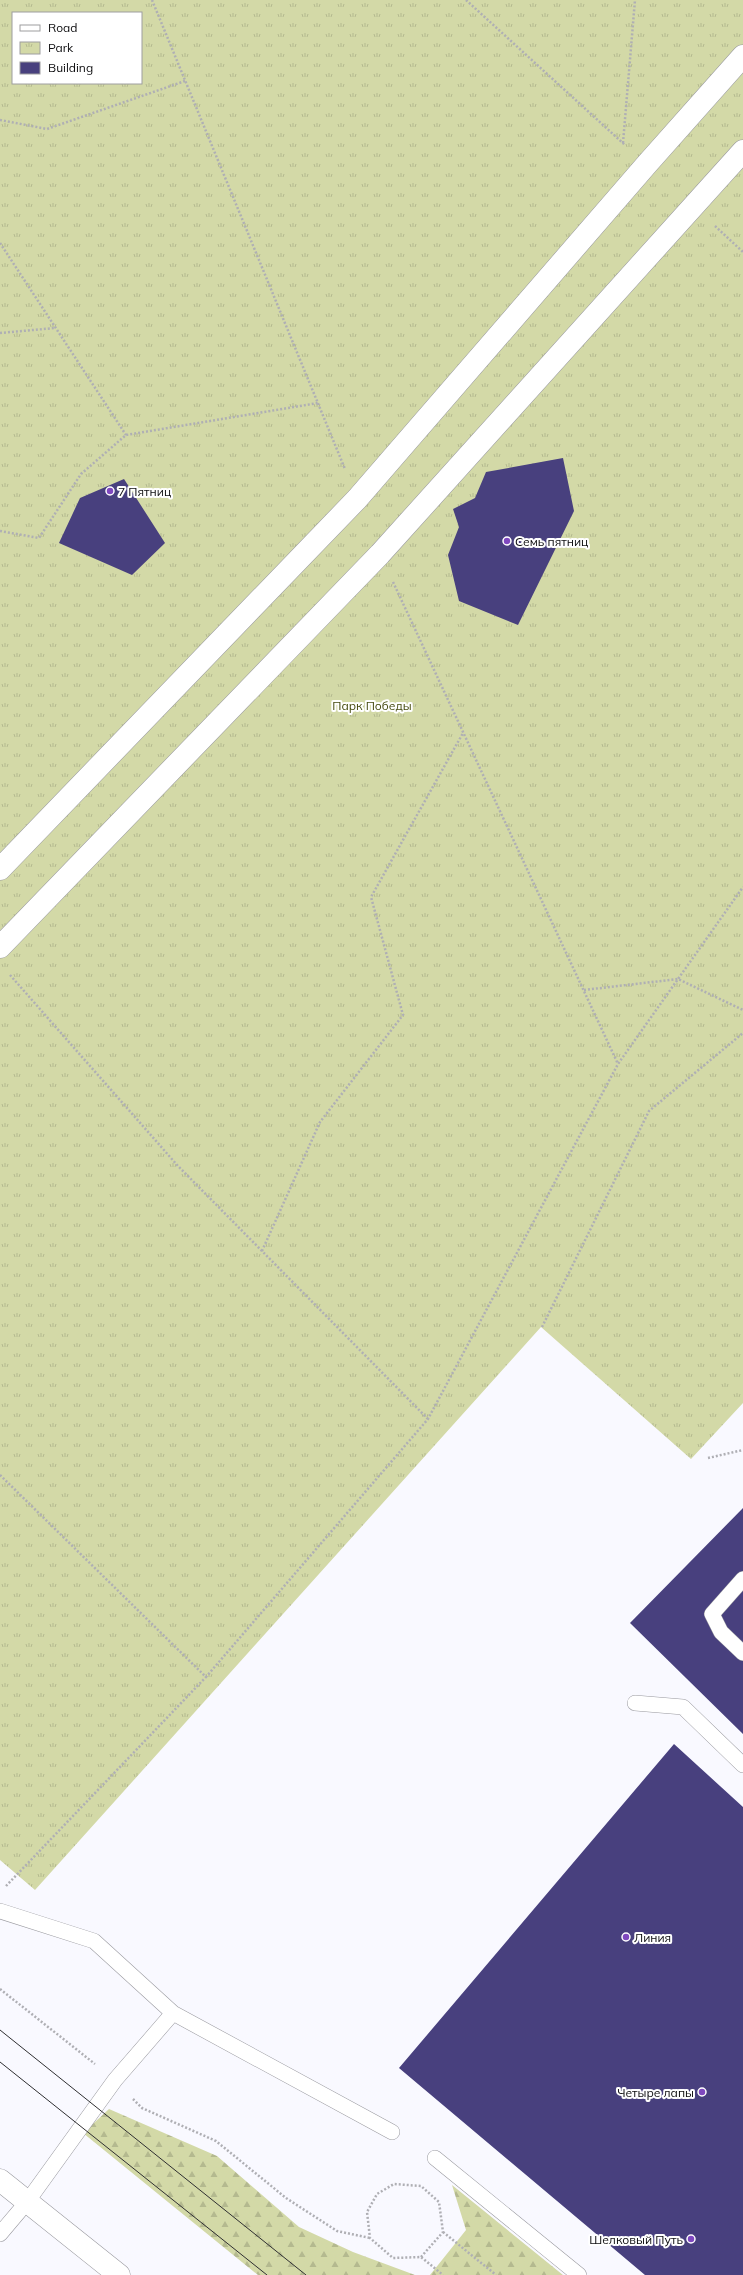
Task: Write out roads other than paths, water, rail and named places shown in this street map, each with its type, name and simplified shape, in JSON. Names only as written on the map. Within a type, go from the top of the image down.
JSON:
[{"type":"street","points":[[0,869],[357,499],[647,164],[743,56]]},
{"type":"street","points":[[0,947],[380,554],[694,208],[743,151]]},
{"type":"street","points":[[0,2180],[119,2275]]},
{"type":"lane","points":[[743,1579],[712,1614],[721,1632],[743,1653]]},
{"type":"lane","points":[[635,1702],[683,1707],[743,1765]]},
{"type":"lane","points":[[0,1911],[94,1941],[173,2013],[392,2132]]},
{"type":"lane","points":[[0,2234],[27,2202],[115,2080],[173,2013]]},
{"type":"lane","points":[[435,2158],[579,2275]]},
{"type":"tram line","points":[[0,2030],[306,2275]]},
{"type":"tram line","points":[[0,2062],[267,2275]]},
{"type":"place","name":"7 Пятниц","points":[[110,491]]},
{"type":"place","name":"Семь пятниц","points":[[507,541]]},
{"type":"place","name":"Линия","points":[[626,1937]]},
{"type":"place","name":"Четыре лапы","points":[[702,2092]]},
{"type":"place","name":"Шелковый Путь","points":[[691,2239]]},
{"type":"park label","name":"Парк Победы","points":[[372,705]]}]
